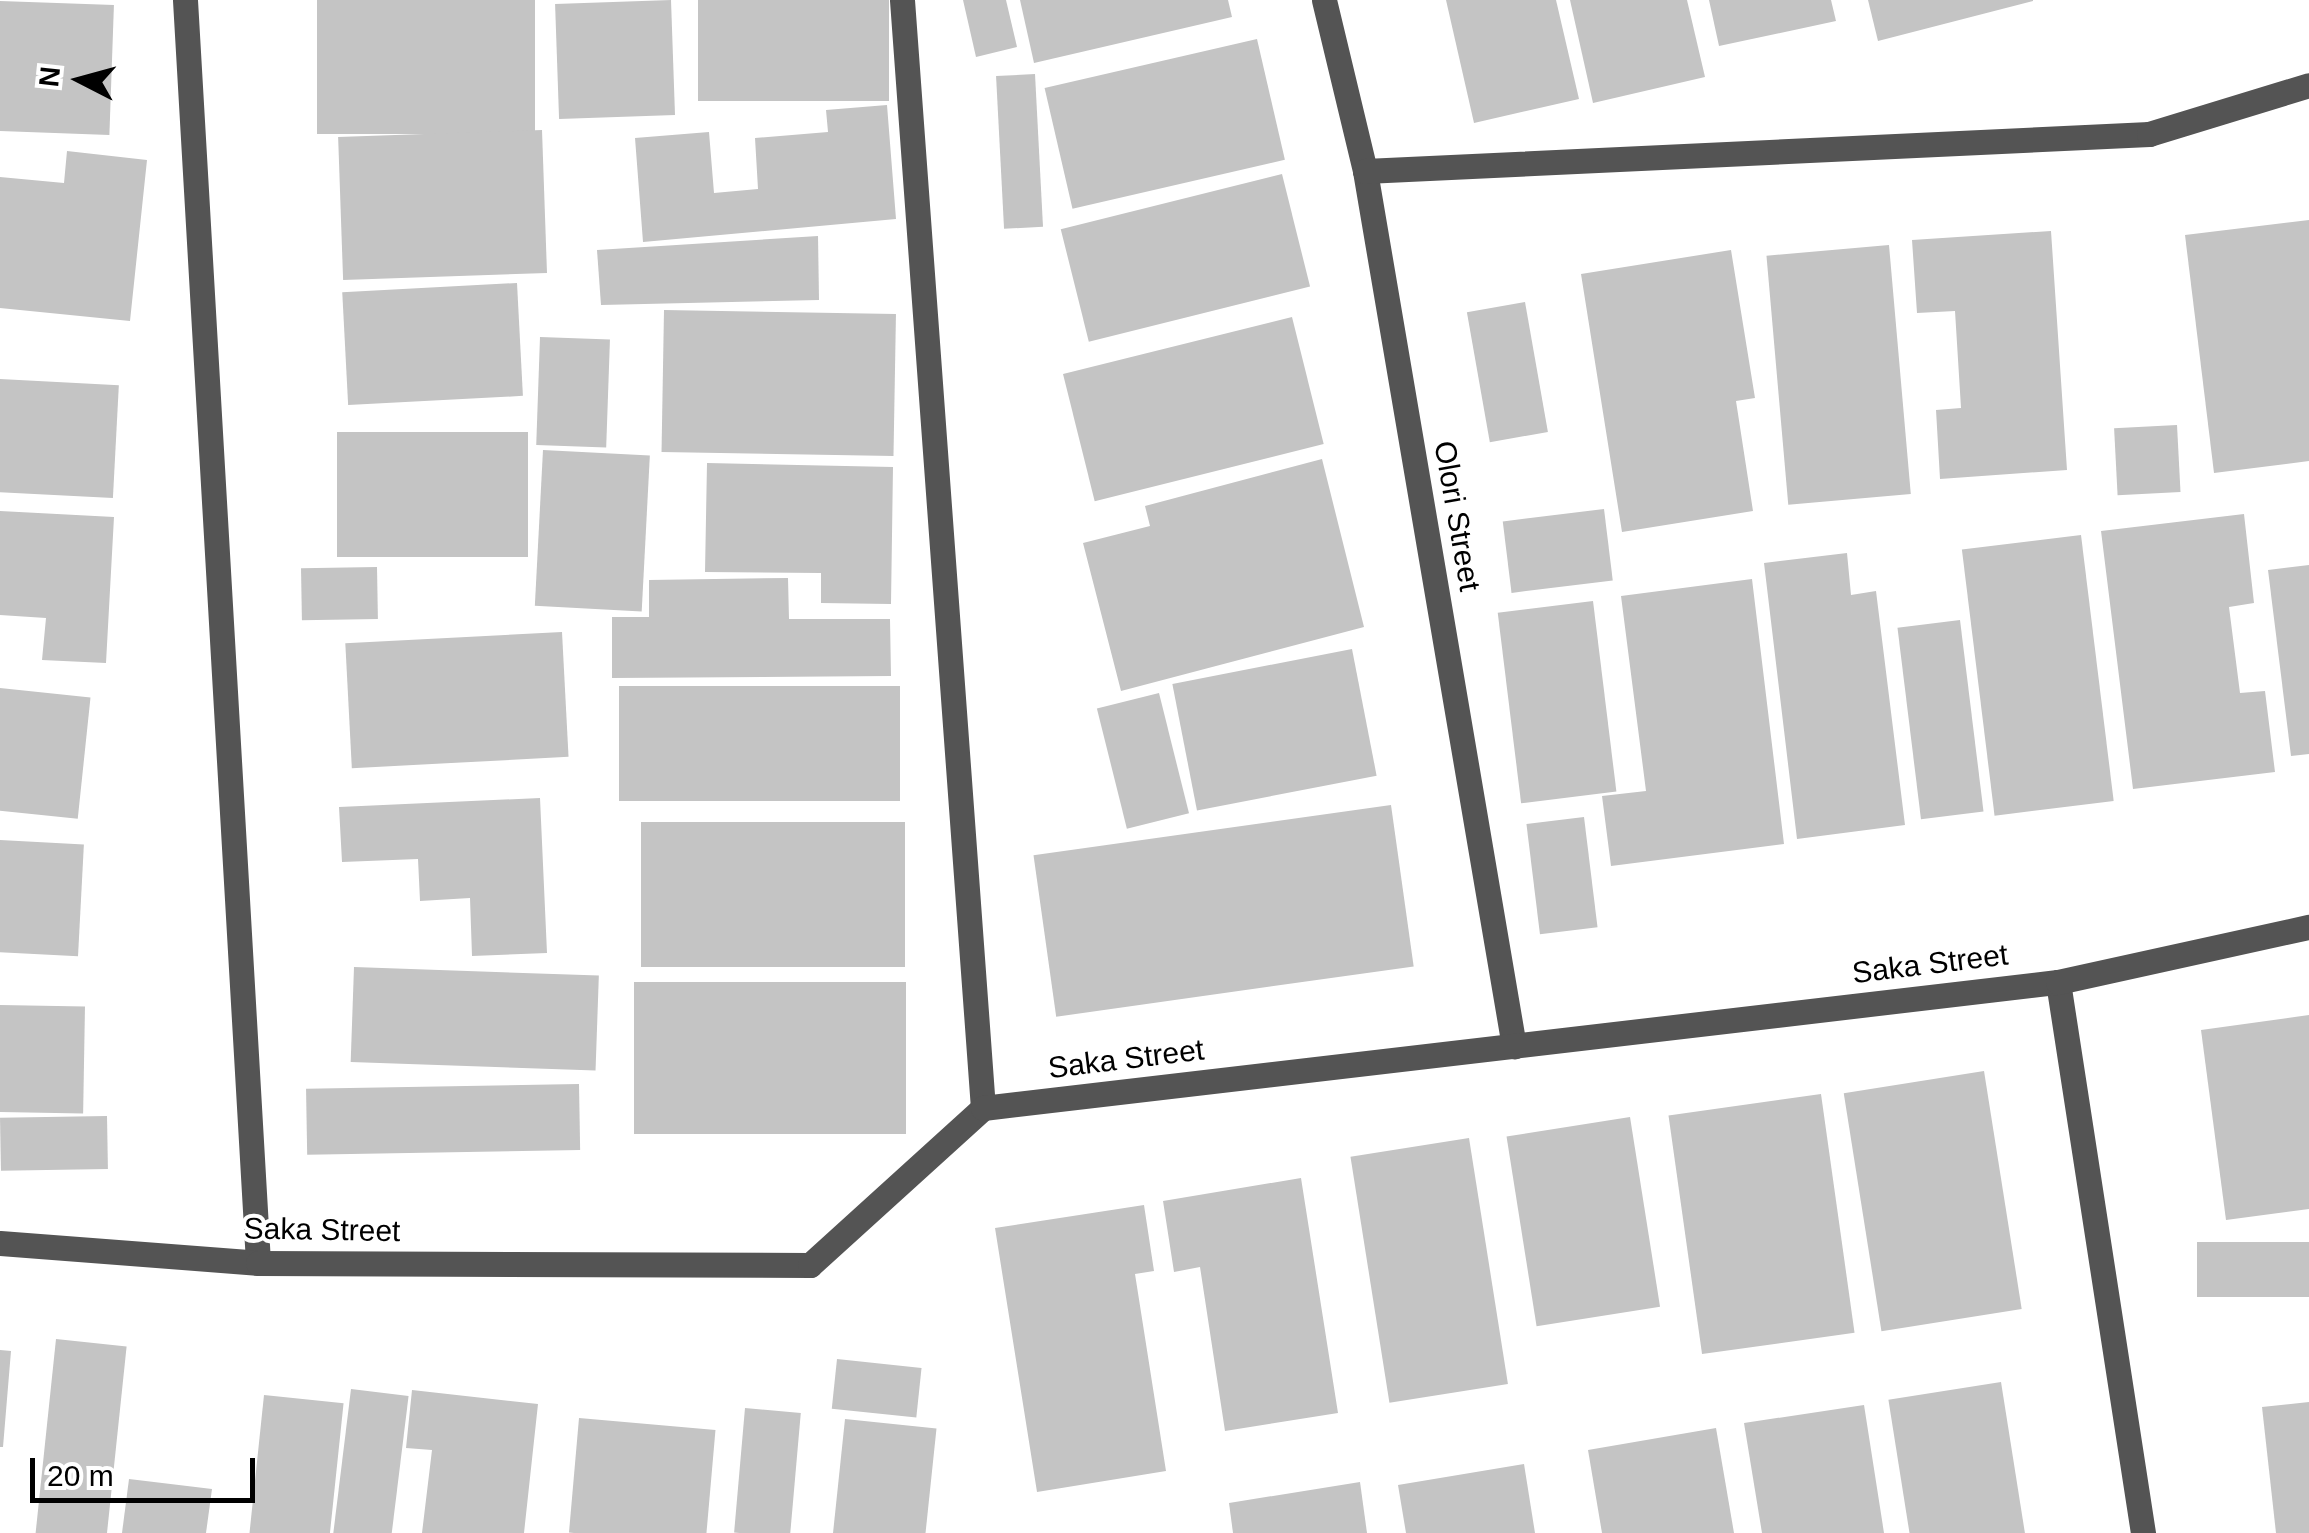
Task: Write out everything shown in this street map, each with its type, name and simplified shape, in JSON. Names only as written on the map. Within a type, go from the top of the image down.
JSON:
[{"type":"street","points":[[185,0],[258,1264]]},
{"type":"street","points":[[902,0],[982,1108]]},
{"type":"street","name":"Olori Street","points":[[1324,0],[1365,171],[1514,1046]]},
{"type":"street","points":[[1365,171],[2148,134],[2309,85]]},
{"type":"street","name":"Saka Street","points":[[0,1243],[258,1264],[810,1265],[982,1108],[2058,982],[2309,927]]},
{"type":"street","points":[[2058,982],[2144,1533]]},
{"type":"building","points":[[317,0],[535,0],[535,134],[317,134]]},
{"type":"building","points":[[671,0],[675,115],[559,119],[555,4]]},
{"type":"building","points":[[698,0],[889,0],[889,101],[698,101]]},
{"type":"building","points":[[963,0],[1006,0],[1017,47],[976,57]]},
{"type":"building","points":[[1020,0],[1228,0],[1232,17],[1034,63]]},
{"type":"building","points":[[1446,0],[1556,0],[1579,99],[1474,123]]},
{"type":"building","points":[[1570,0],[1687,0],[1705,77],[1593,103]]},
{"type":"building","points":[[1709,0],[1831,0],[1836,21],[1719,46]]},
{"type":"building","points":[[1868,0],[2033,0],[2033,1],[1878,41]]},
{"type":"building","points":[[0,1],[114,5],[109,135],[0,131]]},
{"type":"building","points":[[1257,39],[1285,160],[1072,209],[1045,88]]},
{"type":"building","points":[[1035,74],[1043,227],[1004,229],[996,76]]},
{"type":"building","points":[[887,105],[896,219],[643,242],[635,138],[709,132],[714,193],[758,189],[755,138],[828,132],[826,110]]},
{"type":"building","points":[[542,130],[547,273],[343,280],[338,137]]},
{"type":"building","points":[[67,151],[147,160],[130,321],[0,308],[0,177],[64,183]]},
{"type":"building","points":[[1282,174],[1310,287],[1089,342],[1061,229]]},
{"type":"building","points":[[2309,220],[2309,461],[2214,473],[2185,235]]},
{"type":"building","points":[[2051,231],[2067,470],[1940,479],[1936,410],[1961,408],[1955,311],[1917,313],[1912,240]]},
{"type":"building","points":[[818,236],[819,300],[601,305],[597,250]]},
{"type":"building","points":[[1889,245],[1911,494],[1788,505],[1766,256]]},
{"type":"building","points":[[1731,250],[1755,398],[1736,401],[1753,511],[1622,532],[1581,274]]},
{"type":"building","points":[[517,283],[523,396],[348,405],[342,292]]},
{"type":"building","points":[[1525,302],[1548,432],[1490,442],[1467,312]]},
{"type":"building","points":[[664,310],[896,314],[893,456],[662,452]]},
{"type":"building","points":[[1292,317],[1324,444],[1095,501],[1063,374]]},
{"type":"building","points":[[540,337],[610,339],[606,447],[536,445]]},
{"type":"building","points":[[0,379],[119,385],[113,498],[0,492]]},
{"type":"building","points":[[2177,425],[2181,492],[2118,495],[2114,428]]},
{"type":"building","points":[[337,432],[528,432],[528,557],[337,557]]},
{"type":"building","points":[[543,450],[650,456],[642,611],[535,606]]},
{"type":"building","points":[[1322,459],[1364,627],[1121,691],[1083,543],[1150,526],[1145,506]]},
{"type":"building","points":[[707,463],[893,467],[891,604],[821,603],[821,573],[705,572]]},
{"type":"building","points":[[1604,509],[1613,580],[1512,593],[1503,521]]},
{"type":"building","points":[[0,511],[114,517],[106,663],[42,660],[46,618],[0,615]]},
{"type":"building","points":[[2244,514],[2254,603],[2229,607],[2240,693],[2265,691],[2275,772],[2133,789],[2101,531]]},
{"type":"building","points":[[2081,535],[2114,801],[1995,816],[1962,550]]},
{"type":"building","points":[[1847,553],[1851,595],[1876,591],[1905,825],[1797,839],[1764,563]]},
{"type":"building","points":[[2309,565],[2309,754],[2291,756],[2268,570]]},
{"type":"building","points":[[377,567],[378,619],[302,620],[301,568]]},
{"type":"building","points":[[788,578],[789,619],[890,619],[891,676],[612,678],[612,617],[649,617],[649,580]]},
{"type":"building","points":[[1752,579],[1784,844],[1611,866],[1602,796],[1646,791],[1621,596]]},
{"type":"building","points":[[1593,601],[1616,792],[1521,803],[1498,613]]},
{"type":"building","points":[[1960,620],[1984,812],[1921,819],[1897,628]]},
{"type":"building","points":[[562,632],[569,757],[352,768],[345,643]]},
{"type":"building","points":[[1352,649],[1377,776],[1197,811],[1172,684]]},
{"type":"building","points":[[619,686],[900,686],[900,801],[619,801]]},
{"type":"building","points":[[0,688],[91,698],[78,819],[0,811]]},
{"type":"building","points":[[1159,693],[1189,813],[1127,829],[1097,708]]},
{"type":"building","points":[[540,798],[547,953],[472,956],[470,898],[420,901],[418,859],[342,862],[339,807]]},
{"type":"building","points":[[1391,805],[1414,966],[1056,1017],[1034,855]]},
{"type":"building","points":[[1584,817],[1598,927],[1540,934],[1526,824]]},
{"type":"building","points":[[641,822],[905,822],[905,967],[641,967]]},
{"type":"building","points":[[0,840],[84,844],[78,956],[0,952]]},
{"type":"building","points":[[354,967],[599,976],[596,1070],[351,1062]]},
{"type":"building","points":[[634,982],[906,982],[906,1134],[634,1134]]},
{"type":"building","points":[[0,1005],[85,1006],[83,1113],[0,1112]]},
{"type":"building","points":[[2309,1015],[2309,1209],[2226,1220],[2201,1030]]},
{"type":"building","points":[[1984,1071],[2022,1309],[1881,1331],[1844,1093]]},
{"type":"building","points":[[579,1084],[580,1150],[307,1155],[306,1089]]},
{"type":"building","points":[[1821,1094],[1855,1333],[1702,1354],[1668,1115]]},
{"type":"building","points":[[107,1116],[108,1169],[1,1171],[0,1118]]},
{"type":"building","points":[[1630,1117],[1660,1307],[1537,1326],[1507,1137]]},
{"type":"building","points":[[1469,1138],[1508,1384],[1389,1403],[1350,1157]]},
{"type":"building","points":[[1301,1178],[1338,1413],[1225,1431],[1200,1267],[1174,1272],[1163,1201]]},
{"type":"building","points":[[1144,1205],[1154,1271],[1135,1274],[1166,1471],[1037,1492],[995,1228]]},
{"type":"building","points":[[2197,1242],[2309,1242],[2309,1297],[2197,1297]]},
{"type":"building","points":[[56,1339],[127,1346],[107,1533],[36,1533]]},
{"type":"building","points":[[0,1350],[11,1351],[3,1447],[0,1447]]},
{"type":"building","points":[[837,1359],[922,1368],[916,1418],[832,1409]]},
{"type":"building","points":[[2001,1382],[2025,1533],[1909,1533],[1888,1400]]},
{"type":"building","points":[[351,1389],[409,1396],[392,1533],[333,1533]]},
{"type":"building","points":[[412,1390],[538,1404],[524,1533],[422,1533],[432,1450],[406,1448]]},
{"type":"building","points":[[264,1395],[344,1403],[330,1533],[249,1533]]},
{"type":"building","points":[[2309,1402],[2309,1533],[2276,1533],[2262,1407]]},
{"type":"building","points":[[1864,1405],[1884,1533],[1762,1533],[1744,1423]]},
{"type":"building","points":[[745,1408],[801,1413],[790,1533],[734,1533]]},
{"type":"building","points":[[579,1418],[715,1430],[706,1533],[569,1533]]},
{"type":"building","points":[[845,1419],[936,1429],[926,1533],[833,1533]]},
{"type":"building","points":[[1716,1428],[1734,1533],[1602,1533],[1588,1450]]},
{"type":"building","points":[[1524,1464],[1535,1533],[1406,1533],[1398,1485]]},
{"type":"building","points":[[129,1479],[212,1489],[206,1533],[122,1533]]},
{"type":"building","points":[[1360,1482],[1367,1533],[1233,1533],[1229,1503]]}]
